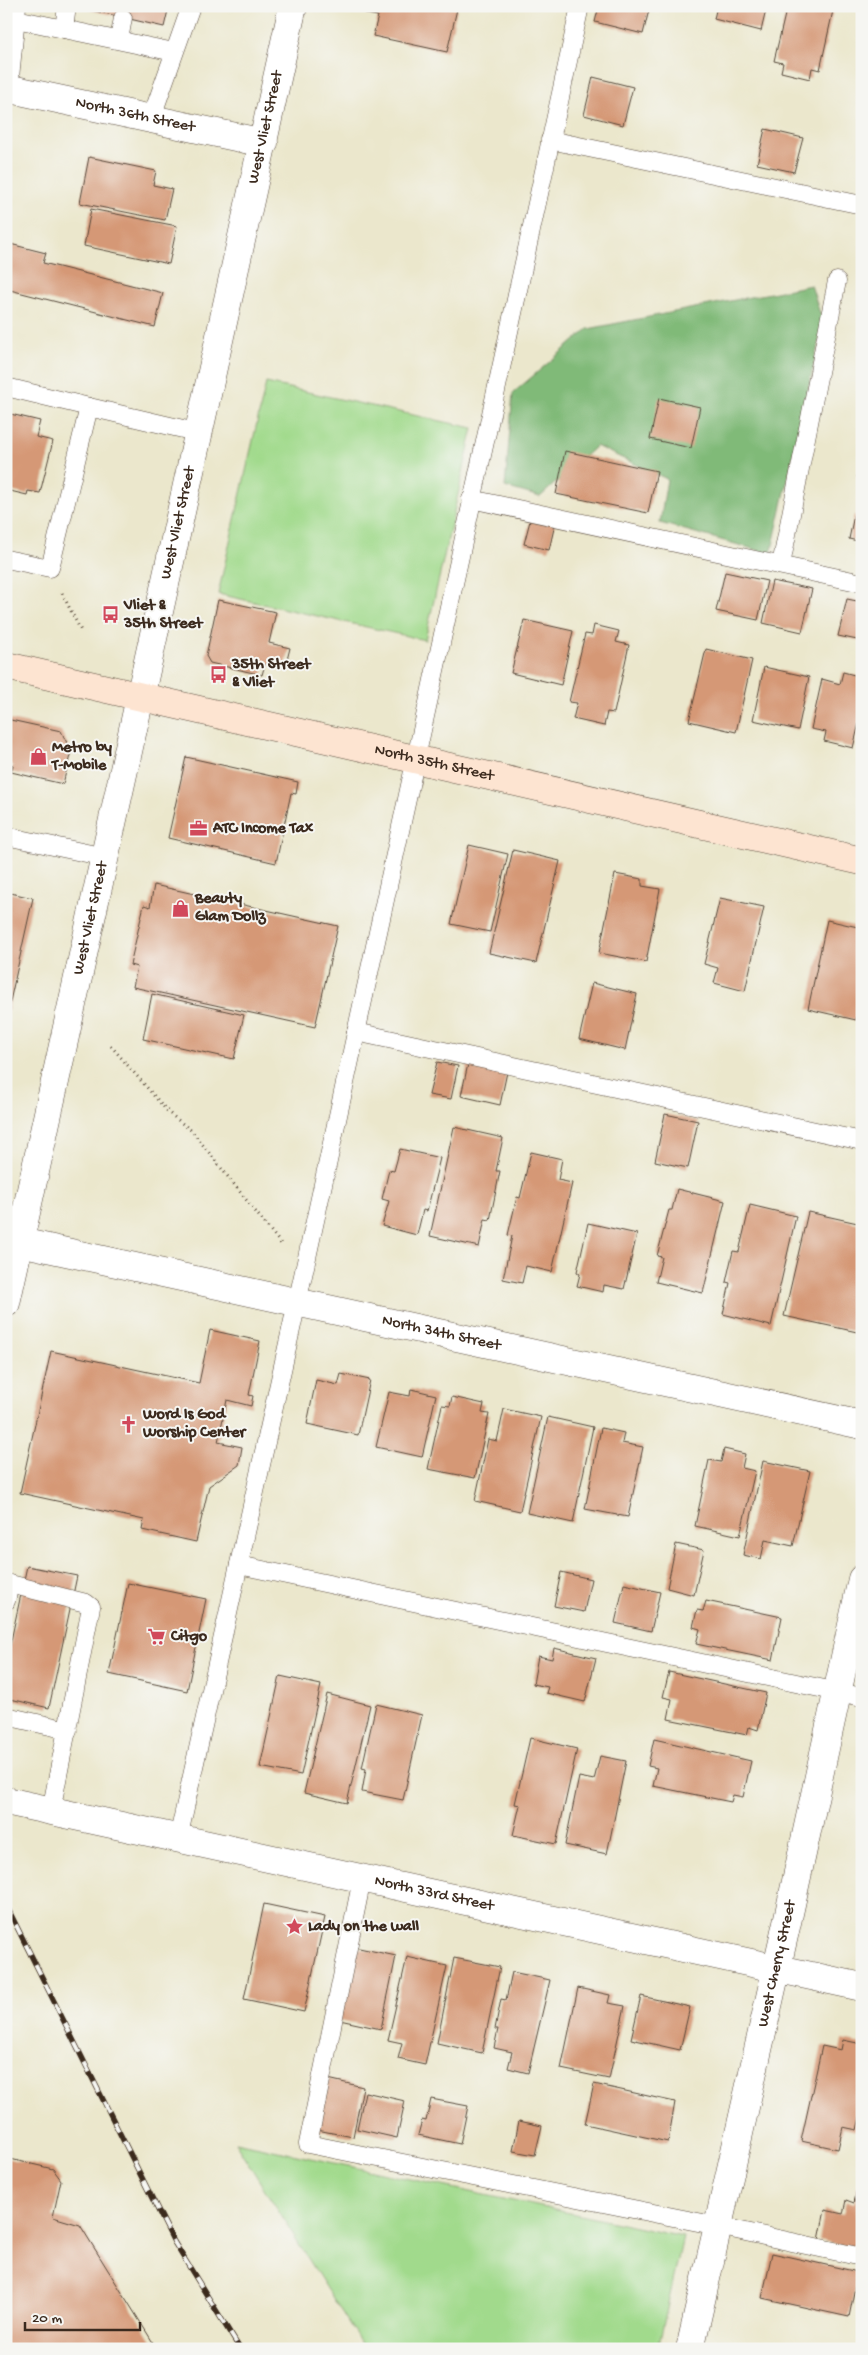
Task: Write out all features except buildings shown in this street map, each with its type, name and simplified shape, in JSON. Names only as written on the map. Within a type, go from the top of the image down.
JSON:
[{"type":"main road","name":"North 35th Street","points":[[6,666],[414,761],[862,861]]},
{"type":"street","name":"West Vliet Street","points":[[6,1303],[294,6]]},
{"type":"street","name":"North 36th Street","points":[[8,88],[264,143]]},
{"type":"street","name":"North 34th Street","points":[[20,1242],[862,1425]]},
{"type":"street","name":"West Cherry Street","points":[[690,2349],[777,1969],[850,1695],[862,1579]]},
{"type":"street","name":"North 33rd Street","points":[[28,1806],[862,1987]]},
{"type":"lane","points":[[64,29],[67,6]]},
{"type":"lane","points":[[151,119],[191,6]]},
{"type":"lane","points":[[178,1839],[580,6]]},
{"type":"lane","points":[[8,88],[16,13],[64,29],[174,52]]},
{"type":"lane","points":[[119,40],[123,18]]},
{"type":"lane","points":[[550,140],[862,205]]},
{"type":"lane","points":[[781,565],[837,281]]},
{"type":"lane","points":[[6,387],[200,433]]},
{"type":"lane","points":[[6,559],[50,568],[89,407]]},
{"type":"lane","points":[[471,499],[862,583]]},
{"type":"lane","points":[[6,836],[105,857]]},
{"type":"lane","points":[[356,1032],[862,1140]]},
{"type":"lane","points":[[239,1565],[850,1695]]},
{"type":"lane","points":[[6,1601],[8,1583],[86,1602],[91,1607],[68,1730],[28,1806]]},
{"type":"lane","points":[[6,1716],[68,1730]]},
{"type":"lane","points":[[362,1879],[308,2144],[718,2226],[862,2257]]},
{"type":"path","points":[[50,568],[81,631]]},
{"type":"path","points":[[110,1046],[169,1112],[192,1131],[284,1248]]},
{"type":"green space","points":[[811,285],[823,323],[771,554],[660,523],[667,479],[596,446],[540,497],[505,487],[513,393],[588,329]]},
{"type":"green space","points":[[266,383],[473,428],[425,640],[218,594]]},
{"type":"green space","points":[[235,2142],[683,2237],[658,2349],[365,2349]]},
{"type":"railway","points":[[6,1905],[174,2242],[240,2349]]},
{"type":"place","name":"Vliet & 35th Street","points":[[110,615]]},
{"type":"place","name":"35th Street & Vliet","points":[[218,674]]},
{"type":"place","name":"Metro by T-Mobile","points":[[38,757]]},
{"type":"place","name":"ATC Income Tax","points":[[199,829]]},
{"type":"place","name":"Beauty Glam Dollz","points":[[181,908]]},
{"type":"place","name":"Word Is God Worship Center","points":[[129,1424]]},
{"type":"place","name":"Citgo","points":[[157,1637]]},
{"type":"place","name":"Lady on the wall","points":[[294,1927]]}]
